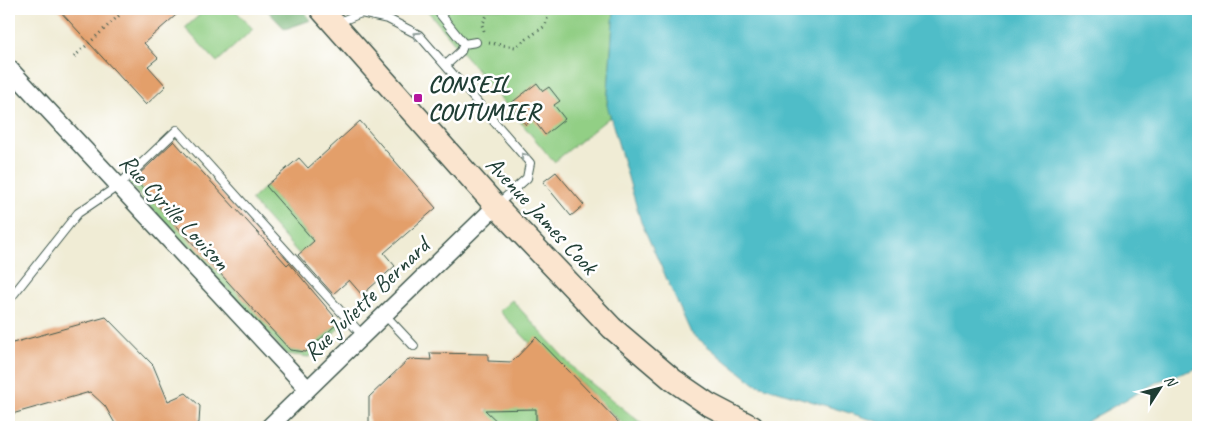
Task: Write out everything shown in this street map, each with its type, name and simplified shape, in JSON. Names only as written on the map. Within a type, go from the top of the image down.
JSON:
[{"type":"main road","name":"Avenue James Cook","points":[[328,16],[496,206],[612,328],[672,380],[708,404],[752,427]]},
{"type":"street","name":"Rue Cyrille Louison","points":[[9,68],[307,388]]},
{"type":"street","name":"Rue Juliette Bernard","points":[[269,427],[496,206]]},
{"type":"lane","points":[[436,9],[464,44]]},
{"type":"lane","points":[[328,16],[362,13],[388,19],[419,35],[446,65],[530,163],[528,178],[496,206]]},
{"type":"lane","points":[[464,44],[479,42]]},
{"type":"lane","points":[[446,65],[461,51],[464,44]]},
{"type":"lane","points":[[9,300],[78,213],[118,186],[177,130],[362,335]]},
{"type":"lane","points":[[384,314],[414,346]]},
{"type":"path","points":[[74,57],[126,9]]},
{"type":"path","points":[[484,32],[482,25],[490,9]]},
{"type":"path","points":[[479,42],[515,47],[546,26],[550,9]]},
{"type":"green space","points":[[206,9],[234,9],[253,29],[217,62],[185,28]]},
{"type":"green space","points":[[266,9],[302,9],[311,20],[285,29]]},
{"type":"green space","points":[[426,9],[614,9],[607,104],[611,116],[554,162]]},
{"type":"green space","points":[[133,178],[290,350],[306,352],[339,322],[341,326],[309,357],[287,354],[128,183]]},
{"type":"green space","points":[[266,186],[314,241],[299,254],[251,200]]},
{"type":"green space","points":[[512,300],[576,371],[646,427],[639,427],[635,423],[630,427],[626,427],[575,377],[536,414],[536,427],[421,427],[421,424],[487,415],[488,410],[530,343],[499,311]]},
{"type":"water","points":[[614,9],[1198,9],[1198,368],[1159,381],[1077,427],[892,426],[755,384],[691,333],[641,222],[607,105]]},
{"type":"building","points":[[58,9],[183,9],[144,43],[158,58],[148,66],[166,86],[146,105]]},
{"type":"building","points":[[537,83],[543,91],[549,87],[560,101],[554,105],[565,119],[545,135],[533,119],[526,125],[510,104]]},
{"type":"building","points":[[360,121],[436,208],[384,253],[395,266],[362,295],[349,280],[333,294],[298,255],[314,241],[266,186],[299,158],[308,168]]},
{"type":"building","points":[[174,141],[287,265],[289,263],[339,322],[306,352],[290,350],[134,179]]},
{"type":"building","points":[[556,172],[584,205],[571,216],[543,182]]},
{"type":"building","points":[[106,317],[153,365],[168,401],[186,393],[200,406],[199,423],[190,427],[117,427],[105,406],[90,392],[12,414],[9,402],[9,344]]},
{"type":"building","points":[[536,337],[623,427],[536,427],[536,409],[485,410],[503,427],[369,427],[369,397],[409,359],[431,360],[430,353],[488,354],[488,361],[512,362]]},
{"type":"place","name":"CONSEIL COUTUMIER","points":[[418,98]]}]
